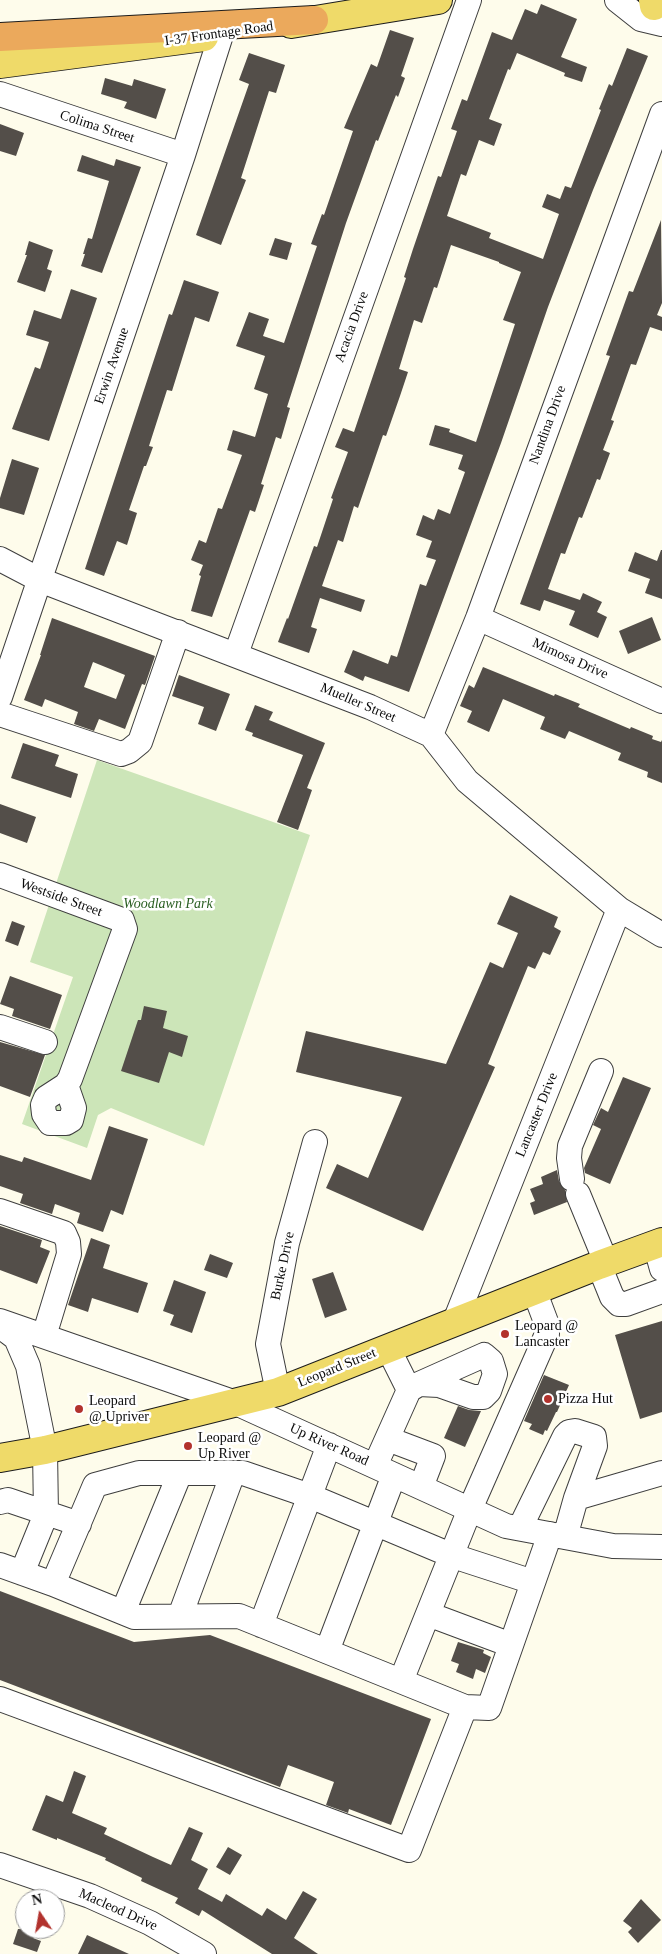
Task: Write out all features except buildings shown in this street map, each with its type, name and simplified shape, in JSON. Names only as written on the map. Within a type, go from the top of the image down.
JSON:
[{"type":"highway","points":[[0,37],[314,20]]},
{"type":"main road","name":"I-37 Frontage Road","points":[[5,63],[221,35],[438,0]]},
{"type":"main road","name":"Leopard Street","points":[[0,1458],[45,1450],[278,1392],[602,1264],[660,1252]]},
{"type":"street","name":"Acacia Drive","points":[[236,654],[469,0]]},
{"type":"street","points":[[617,0],[642,19],[656,10]]},
{"type":"street","name":"Erwin Avenue","points":[[0,697],[183,155],[221,35]]},
{"type":"street","name":"Colima Street","points":[[5,63],[7,75],[5,96],[183,155]]},
{"type":"street","name":"Nandina Drive","points":[[431,735],[478,618],[662,114]]},
{"type":"street","name":"Mueller Street","points":[[0,559],[40,580],[370,707],[431,735],[467,781],[619,909],[662,935]]},
{"type":"street","name":"Mimosa Drive","points":[[478,618],[662,701]]},
{"type":"street","points":[[0,714],[122,754],[129,751],[140,742],[178,632]]},
{"type":"street","name":"Westside Street","points":[[0,875],[122,920],[125,929],[70,1079],[66,1085]]},
{"type":"street","name":"Lancaster Drive","points":[[455,1321],[619,909]]},
{"type":"street","points":[[0,1027],[45,1042]]},
{"type":"street","points":[[601,1071],[570,1146],[569,1158],[575,1186],[612,1297],[618,1304],[626,1304],[662,1291]]},
{"type":"street","name":"Burke Drive","points":[[278,1392],[268,1344],[287,1243],[315,1142]]},
{"type":"street","points":[[0,1211],[64,1233],[68,1242],[69,1254],[44,1336]]},
{"type":"street","points":[[401,1681],[453,1556],[470,1509],[547,1334],[546,1322],[534,1290]]},
{"type":"street","name":"Up River Road","points":[[0,1320],[236,1403],[506,1526],[613,1546],[662,1547]]},
{"type":"street","points":[[0,1326],[16,1338],[28,1366],[45,1450],[46,1514],[22,1573]]},
{"type":"street","points":[[327,1651],[375,1524],[388,1439],[414,1387],[388,1348]]},
{"type":"street","points":[[0,1565],[134,1617],[239,1616],[465,1707],[489,1708],[533,1582],[576,1498],[595,1446],[594,1437],[575,1431],[569,1432],[565,1436],[520,1528]]},
{"type":"street","points":[[388,1439],[433,1456],[420,1487]]},
{"type":"street","points":[[261,1625],[329,1445]]},
{"type":"street","points":[[53,1584],[96,1485],[140,1473],[243,1473],[310,1496],[453,1556],[533,1582]]},
{"type":"street","points":[[123,1612],[180,1473]]},
{"type":"street","points":[[180,1616],[233,1473]]},
{"type":"street","points":[[576,1498],[662,1473]]},
{"type":"street","points":[[0,1502],[8,1500],[79,1524]]},
{"type":"street","points":[[428,1614],[511,1645]]},
{"type":"street","points":[[0,1699],[409,1850],[465,1707]]},
{"type":"street","name":"Macleod Drive","points":[[0,1865],[90,1896],[150,1923],[204,1954]]},
{"type":"green space","name":"Woodlawn Park","points":[[97,760],[310,835],[204,1146],[111,1108],[98,1115],[87,1148],[22,1124],[73,977],[30,962]]},
{"type":"place","name":"Leopard @ Lancaster","points":[[505,1334]]},
{"type":"place","name":"Pizza Hut","points":[[548,1399]]},
{"type":"place","name":"Leopard @ Upriver","points":[[79,1409]]},
{"type":"place","name":"Leopard @ Up River","points":[[188,1446]]}]
